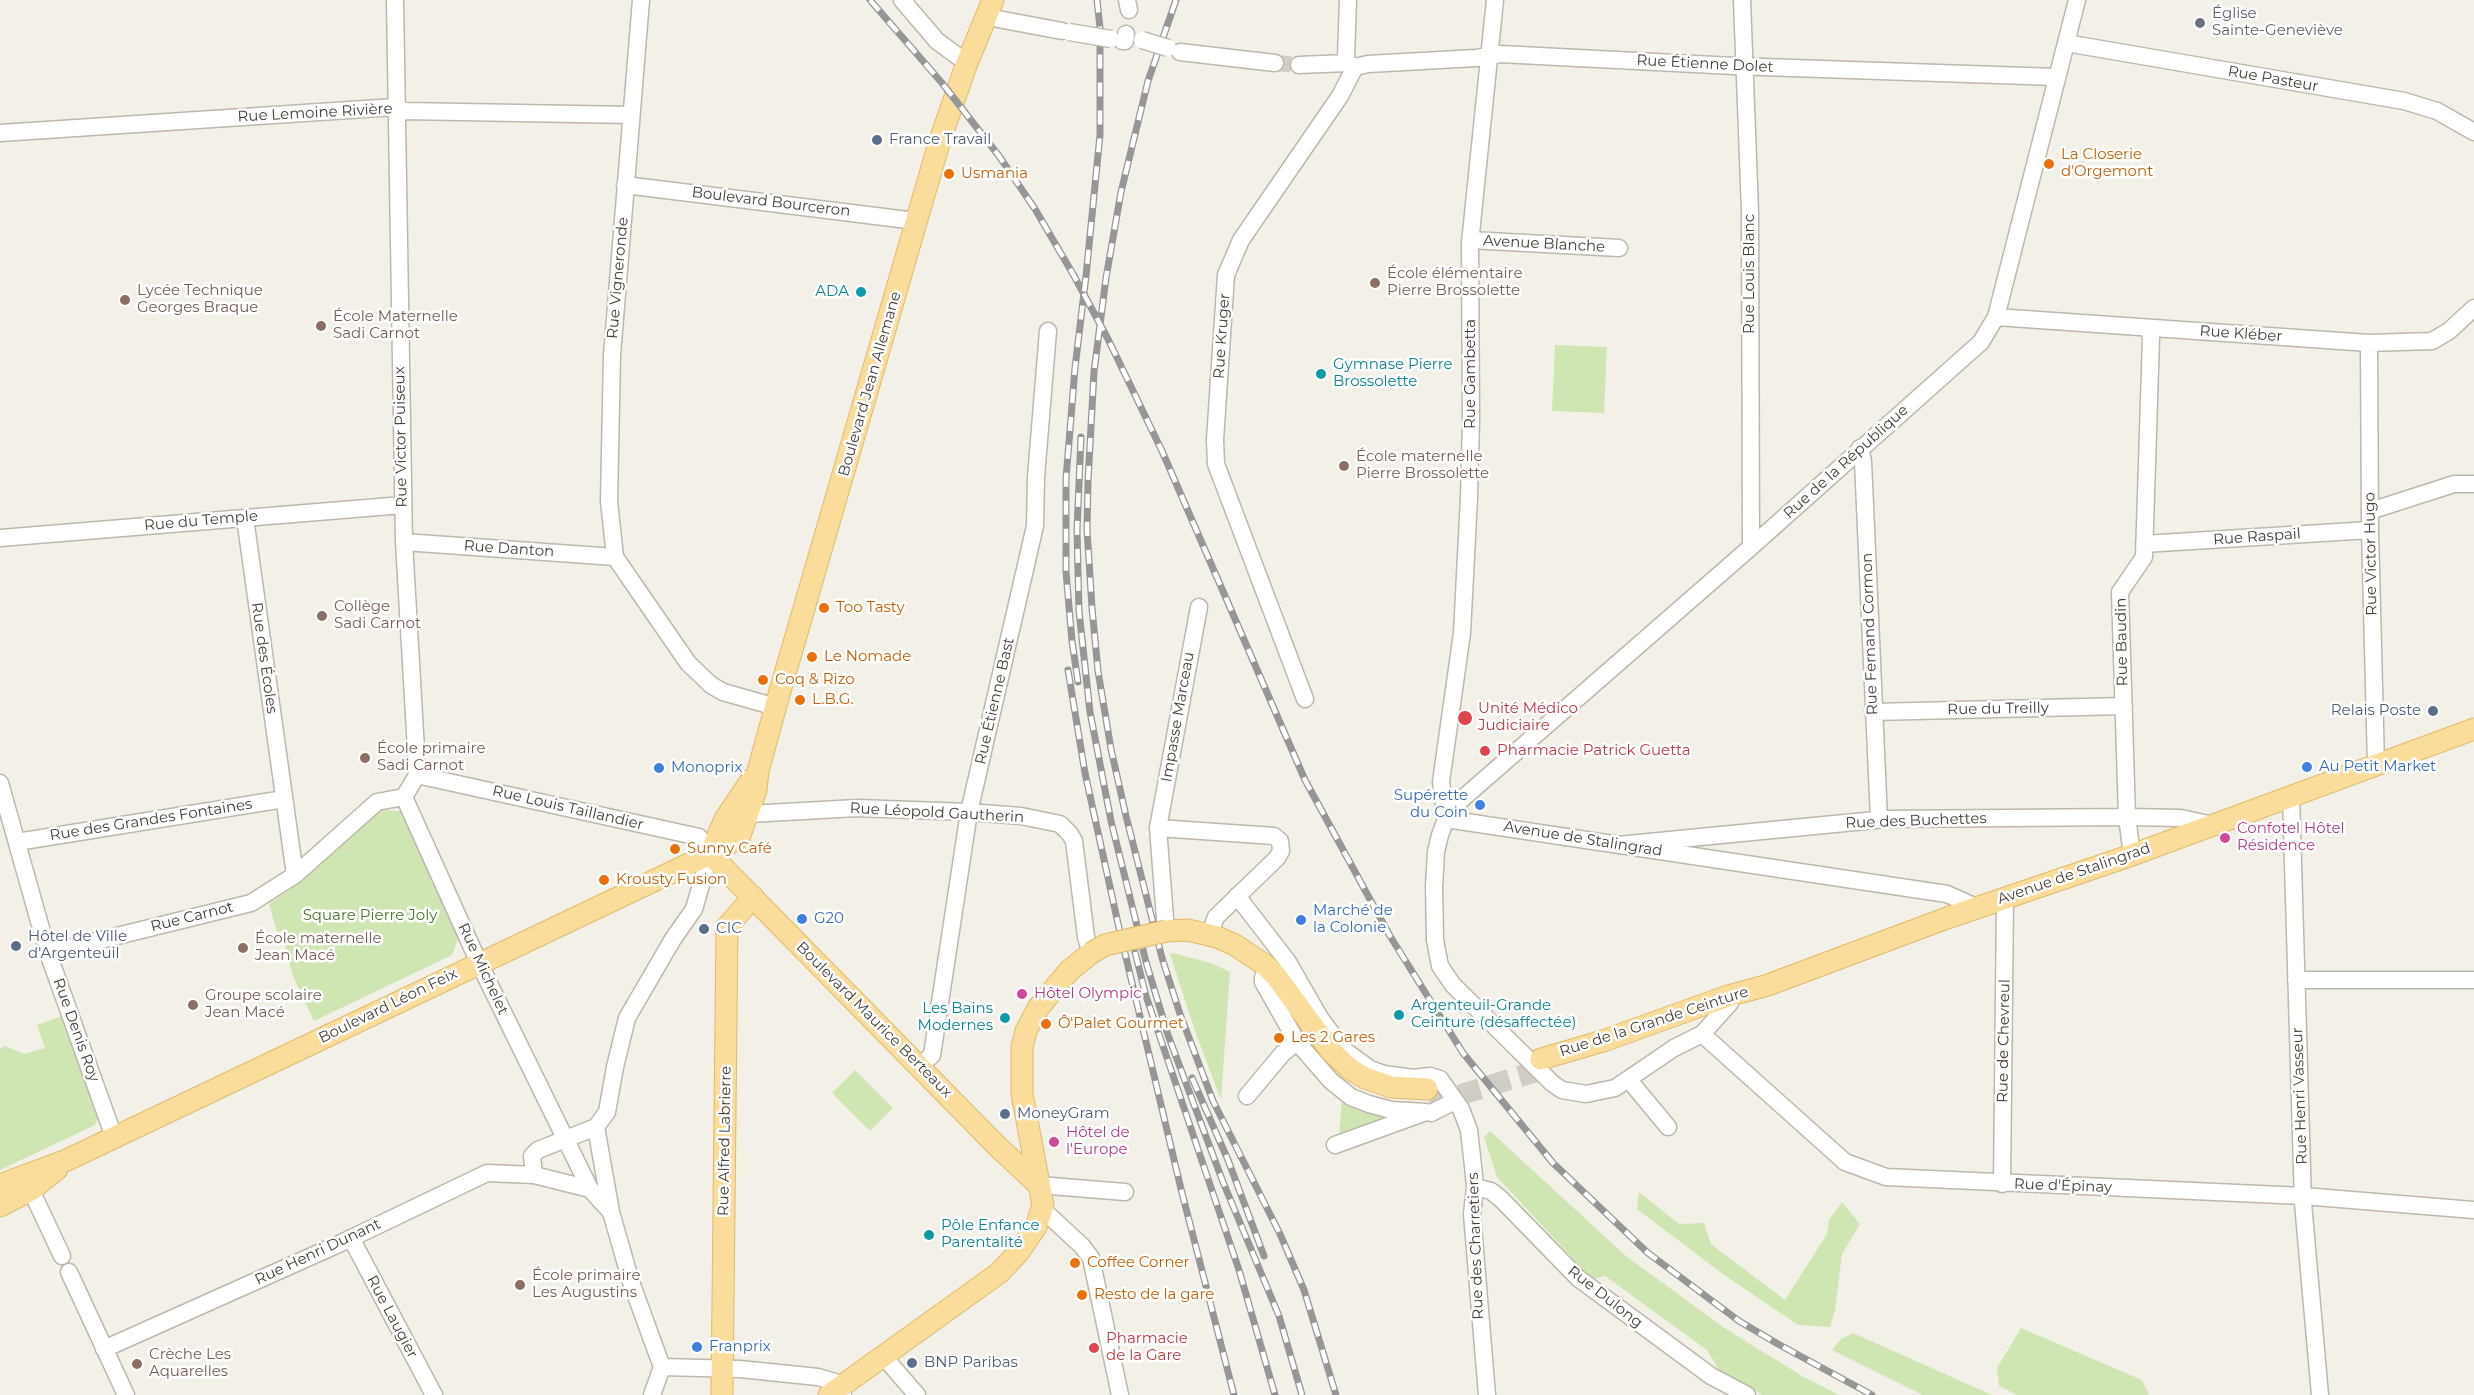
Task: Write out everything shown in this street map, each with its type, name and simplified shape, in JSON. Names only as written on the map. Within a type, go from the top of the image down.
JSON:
[{"type":"main road","name":"Boulevard Jean Allemane","points":[[710,854],[739,838],[749,814],[776,707],[940,140],[967,63],[990,7]]},
{"type":"main road","name":"Avenue de Stalingrad","points":[[1978,908],[2132,855],[2474,729]]},
{"type":"main road","name":"Boulevard Jean Allemane","points":[[710,854],[725,819],[758,771]]},
{"type":"main road","name":"Boulevard Maurice Berteaux","points":[[710,854],[998,1147],[1039,1185]]},
{"type":"main road","name":"Boulevard Léon Feix","points":[[0,1185],[67,1160],[710,854]]},
{"type":"main road","name":"Rue Alfred Labrierre","points":[[722,1395],[727,927],[753,897]]},
{"type":"main road","name":"Rue de la Grande Ceinture","points":[[1768,985],[1730,1003],[1546,1063],[1978,908]]},
{"type":"main road","points":[[837,1393],[999,1273],[1029,1238],[1043,1210],[1029,1138],[1021,1071],[1022,1047],[1026,1031],[1038,1008],[1053,987],[1091,953],[1105,945],[1166,931],[1188,930],[1209,935],[1246,952],[1276,976],[1331,1051],[1350,1069],[1365,1078],[1427,1100]]},
{"type":"main road","points":[[1246,952],[1267,973],[1314,1040],[1342,1072],[1353,1080],[1379,1091],[1427,1100]]},
{"type":"main road","points":[[998,1147],[1011,1146],[1029,1138]]},
{"type":"main road","name":"Boulevard Léon Feix","points":[[0,1206],[31,1190],[67,1160]]},
{"type":"street","name":"Rue Victor Puiseux","points":[[395,0],[404,542],[417,775]]},
{"type":"street","name":"Rue Vigneronde","points":[[615,557],[609,501],[612,355],[641,0]]},
{"type":"street","points":[[902,0],[937,41],[967,63]]},
{"type":"street","name":"Rue Kruger","points":[[1305,699],[1216,464],[1214,452],[1226,275],[1241,240],[1341,96],[1351,65],[1348,0]]},
{"type":"street","name":"Rue Gambetta","points":[[1446,819],[1441,782],[1462,633],[1469,498],[1472,420],[1470,240],[1495,0]]},
{"type":"street","name":"Rue Louis Blanc","points":[[1742,0],[1750,211],[1751,547]]},
{"type":"street","name":"Rue de la République","points":[[1446,819],[1462,799],[1751,547],[1981,342],[1996,317],[2077,0]]},
{"type":"street","points":[[990,7],[1065,32],[1119,38]]},
{"type":"street","points":[[1142,40],[1174,50],[1275,63]]},
{"type":"street","name":"Rue Pasteur","points":[[2066,43],[2404,101],[2437,111],[2474,132]]},
{"type":"street","name":"Rue Étienne Dolet","points":[[1299,65],[1351,65],[1476,58],[1490,54],[2056,77]]},
{"type":"street","name":"Rue Lemoine Rivière","points":[[0,132],[395,107],[405,111],[631,115]]},
{"type":"street","name":"Boulevard Bourceron","points":[[625,184],[916,221]]},
{"type":"street","name":"Avenue Blanche","points":[[1470,240],[1619,248]]},
{"type":"street","name":"Rue Kléber","points":[[1996,317],[2369,343],[2432,341],[2449,331],[2474,308]]},
{"type":"street","name":"Rue Baudin","points":[[2132,855],[2127,817],[2120,592],[2144,557],[2151,338],[2148,328]]},
{"type":"street","name":"Rue Étienne Bast","points":[[920,1066],[932,1055],[969,812],[1035,526],[1036,477],[1048,330]]},
{"type":"street","name":"Rue Victor Hugo","points":[[2369,343],[2370,530],[2376,765]]},
{"type":"street","name":"Rue Fernand Cormon","points":[[1860,448],[1879,819]]},
{"type":"street","points":[[2370,512],[2454,484],[2474,484]]},
{"type":"street","name":"Rue du Temple","points":[[0,538],[403,505]]},
{"type":"street","name":"Rue des Écoles","points":[[245,518],[295,875]]},
{"type":"street","name":"Rue Raspail","points":[[2144,544],[2370,530]]},
{"type":"street","name":"Rue Danton","points":[[404,542],[615,557]]},
{"type":"street","points":[[615,557],[688,663],[711,685],[723,692],[776,707]]},
{"type":"street","name":"Impasse Marceau","points":[[1166,931],[1158,828],[1199,608]]},
{"type":"street","name":"Rue du Treilly","points":[[1873,712],[2124,706]]},
{"type":"street","points":[[404,797],[417,775]]},
{"type":"street","name":"Rue Louis Taillandier","points":[[417,775],[699,837],[710,854]]},
{"type":"street","name":"Rue Denis Roy","points":[[0,783],[48,953],[114,1137]]},
{"type":"street","name":"Rue Henri Vasseur","points":[[2291,796],[2303,1196],[2320,1395]]},
{"type":"street","name":"Rue Carnot","points":[[48,953],[251,903],[295,875],[377,802],[404,797]]},
{"type":"street","name":"Rue Michelet","points":[[404,797],[480,963],[590,1189],[611,1212]]},
{"type":"street","name":"Rue des Grandes Fontaines","points":[[18,842],[153,818],[284,799]]},
{"type":"street","name":"Rue Léopold Gautherin","points":[[749,814],[857,808],[969,812],[1021,816],[1053,822],[1065,828],[1074,841],[1086,937],[1091,953]]},
{"type":"street","name":"Rue des Buchettes","points":[[1618,845],[1879,819],[2127,817],[2181,818],[2213,825]]},
{"type":"street","name":"Avenue de Stalingrad","points":[[1446,819],[1947,894],[1978,908]]},
{"type":"street","name":"Rue de la Grande Ceinture","points":[[1446,819],[1436,852],[1434,886],[1435,940],[1440,966],[1454,985],[1552,1083],[1562,1090],[1575,1093],[1598,1093],[1614,1088],[1674,1048],[1702,1034],[1730,1003]]},
{"type":"street","points":[[1158,828],[1265,834],[1274,836],[1280,841],[1281,851],[1277,858],[1216,917],[1209,935]]},
{"type":"street","points":[[534,1174],[532,1156],[538,1150],[596,1127],[607,1112],[627,1018],[673,939],[694,909],[710,854]]},
{"type":"street","name":"Rue des Charretiers","points":[[1237,896],[1288,963],[1344,1050],[1370,1069],[1397,1077],[1436,1077],[1445,1085],[1461,1109],[1469,1130],[1475,1187],[1472,1214],[1486,1395]]},
{"type":"street","name":"Rue de Chevreul","points":[[2002,1184],[2005,899]]},
{"type":"street","points":[[1267,973],[1263,977],[1263,982],[1297,1042],[1331,1081],[1351,1097],[1391,1110],[1427,1100]]},
{"type":"street","points":[[2296,980],[2474,980]]},
{"type":"street","name":"Rue d'Épinay","points":[[1702,1034],[1845,1162],[1886,1177],[2303,1196],[2474,1210]]},
{"type":"street","points":[[1247,1096],[1284,1053],[1297,1042]]},
{"type":"street","points":[[1629,1080],[1668,1127]]},
{"type":"street","points":[[1427,1100],[1431,1113],[1455,1101]]},
{"type":"street","points":[[1335,1145],[1427,1100]]},
{"type":"street","points":[[596,1127],[611,1212],[631,1282],[662,1366],[652,1395]]},
{"type":"street","name":"Rue Henri Dunant","points":[[104,1349],[351,1238],[487,1173],[534,1174],[590,1189]]},
{"type":"street","points":[[1039,1185],[1125,1192]]},
{"type":"street","name":"Rue Dulong","points":[[1475,1187],[1491,1191],[1501,1199],[1578,1278],[1712,1376],[1747,1395]]},
{"type":"street","points":[[31,1190],[62,1256]]},
{"type":"street","points":[[1043,1210],[1083,1246],[1091,1258],[1120,1395]]},
{"type":"street","name":"Rue Laugier","points":[[351,1238],[434,1395]]},
{"type":"street","points":[[69,1272],[126,1395]]},
{"type":"street","points":[[884,1357],[917,1395]]},
{"type":"street","points":[[662,1366],[722,1368],[818,1377],[831,1380],[837,1393]]},
{"type":"green space","points":[[1555,345],[1607,347],[1604,413],[1552,411]]},
{"type":"green space","name":"Square Pierre Joly","points":[[380,810],[400,811],[459,936],[452,955],[314,1021],[293,976],[281,931],[277,932],[269,904],[294,887]]},
{"type":"green space","points":[[1170,954],[1211,963],[1230,972],[1221,1099],[1197,1037]]},
{"type":"green space","points":[[62,1016],[99,1115],[95,1125],[0,1170],[0,1049],[5,1046],[24,1054],[45,1048],[37,1025]]},
{"type":"green space","points":[[855,1070],[893,1108],[870,1131],[832,1093]]},
{"type":"green space","points":[[1342,1097],[1390,1117],[1339,1138]]},
{"type":"green space","points":[[1490,1131],[1626,1256],[1723,1327],[1802,1376],[1839,1395],[1763,1395],[1719,1370],[1707,1350],[1605,1276],[1592,1279],[1497,1177],[1484,1137]]},
{"type":"green space","points":[[1639,1192],[1679,1224],[1704,1223],[1711,1244],[1785,1300],[1827,1234],[1829,1220],[1842,1202],[1860,1224],[1842,1254],[1835,1310],[1830,1327],[1798,1325],[1720,1272],[1637,1209]]},
{"type":"green space","points":[[2021,1328],[2142,1380],[2149,1395],[2017,1395],[1999,1386],[1997,1368]]},
{"type":"green space","points":[[1853,1333],[1992,1395],[1923,1395],[1832,1350],[1841,1339]]},
{"type":"tunnel","points":[[1275,63],[1299,65]]},
{"type":"tunnel","points":[[1429,1097],[1460,1095],[1550,1067]]},
{"type":"railway","points":[[870,0],[942,83],[999,156],[1035,209],[1073,274],[1108,339],[1162,451],[1305,780],[1390,936],[1463,1053],[1553,1163],[1648,1253],[1739,1321],[1872,1395]]},
{"type":"railway","points":[[1078,682],[1066,572],[1066,479],[1075,368],[1100,135],[1100,28],[1097,0]]},
{"type":"railway","points":[[1176,0],[1148,81],[1121,192],[1106,278],[1094,372],[1087,529],[1098,671],[1111,749],[1126,816],[1162,958],[1180,1014],[1213,1101],[1280,1234],[1304,1290],[1336,1395]]},
{"type":"railway","points":[[1081,437],[1077,530],[1079,611],[1090,712],[1111,821],[1146,962],[1168,1035],[1223,1182],[1279,1316],[1302,1395]]},
{"type":"railway","points":[[1068,670],[1085,773],[1119,928],[1181,1189],[1234,1395]]},
{"type":"railway","points":[[1135,952],[1146,996],[1239,1270],[1275,1395]]},
{"type":"railway","points":[[1192,1078],[1228,1160],[1264,1256]]},
{"type":"place","name":"Église Sainte-Geneviève","points":[[2200,23]]},
{"type":"place","name":"France Travail","points":[[877,140]]},
{"type":"place","name":"La Closerie d'Orgemont","points":[[2049,164]]},
{"type":"place","name":"Usmania","points":[[949,174]]},
{"type":"place","name":"École élémentaire Pierre Brossolette","points":[[1375,283]]},
{"type":"place","name":"ADA","points":[[861,292]]},
{"type":"place","name":"Lycée Technique Georges Braque","points":[[125,300]]},
{"type":"place","name":"École Maternelle Sadi Carnot","points":[[321,326]]},
{"type":"place","name":"Gymnase Pierre Brossolette","points":[[1321,374]]},
{"type":"place","name":"École maternelle Pierre Brossolette","points":[[1344,466]]},
{"type":"place","name":"Too Tasty","points":[[824,608]]},
{"type":"place","name":"Collège Sadi Carnot","points":[[322,616]]},
{"type":"place","name":"Le Nomade","points":[[812,657]]},
{"type":"place","name":"Coq & Rizo","points":[[763,680]]},
{"type":"place","name":"L.B.G.","points":[[800,700]]},
{"type":"place","name":"Relais Poste","points":[[2433,711]]},
{"type":"place","name":"Unité Médico Judiciaire","points":[[1465,718]]},
{"type":"place","name":"Pharmacie Patrick Guetta","points":[[1485,751]]},
{"type":"place","name":"École primaire Sadi Carnot","points":[[365,758]]},
{"type":"place","name":"Au Petit Market","points":[[2307,767]]},
{"type":"place","name":"Monoprix","points":[[659,768]]},
{"type":"place","name":"Supérette du Coin","points":[[1480,805]]},
{"type":"place","name":"Confotel Hôtel Résidence","points":[[2225,838]]},
{"type":"place","name":"Sunny Café","points":[[675,849]]},
{"type":"place","name":"Krousty Fusion","points":[[604,880]]},
{"type":"place","name":"G20","points":[[802,919]]},
{"type":"place","name":"Marché de la Colonie","points":[[1301,920]]},
{"type":"place","name":"CIC","points":[[704,929]]},
{"type":"place","name":"Hôtel de Ville d'Argenteuil","points":[[16,946]]},
{"type":"place","name":"École maternelle Jean Macé","points":[[243,948]]},
{"type":"place","name":"Hôtel Olympic","points":[[1022,994]]},
{"type":"place","name":"Groupe scolaire Jean Macé","points":[[193,1005]]},
{"type":"place","name":"Argenteuil-Grande Ceinture (désaffectée)","points":[[1399,1015]]},
{"type":"place","name":"Les Bains Modernes","points":[[1005,1018]]},
{"type":"place","name":"Ô'Palet Gourmet","points":[[1046,1024]]},
{"type":"place","name":"Les 2 Gares","points":[[1279,1038]]},
{"type":"place","name":"MoneyGram","points":[[1005,1114]]},
{"type":"place","name":"Hôtel de l'Europe","points":[[1054,1142]]},
{"type":"place","name":"Pôle Enfance Parentalité","points":[[929,1235]]},
{"type":"place","name":"Coffee Corner","points":[[1075,1263]]},
{"type":"place","name":"École primaire Les Augustins","points":[[520,1285]]},
{"type":"place","name":"Resto de la gare","points":[[1082,1295]]},
{"type":"place","name":"Franprix","points":[[697,1347]]},
{"type":"place","name":"Pharmacie de la Gare","points":[[1094,1348]]},
{"type":"place","name":"BNP Paribas","points":[[912,1363]]},
{"type":"place","name":"Crèche Les Aquarelles","points":[[137,1364]]}]
